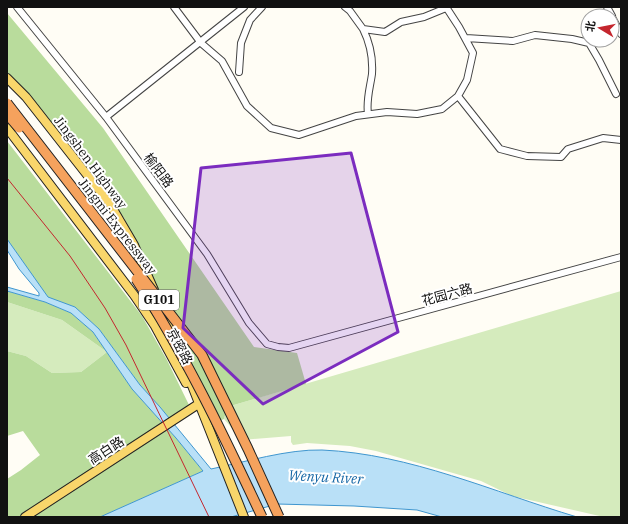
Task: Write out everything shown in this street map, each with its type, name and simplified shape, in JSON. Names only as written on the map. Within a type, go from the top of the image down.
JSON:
[{"type":"highway","name":"Jingmi Expressway","points":[[7,103],[202,355],[279,517]]},
{"type":"highway","name":"Jingmi Expressway","points":[[7,114],[76,194],[121,257],[157,312],[191,373],[262,517]]},
{"type":"main road","name":"Jingshen Highway","points":[[7,78],[26,97],[110,204],[134,244],[164,314],[215,448]]},
{"type":"main road","name":"京密路","points":[[7,128],[134,295],[155,326],[198,404]]},
{"type":"main road","name":"高白路","points":[[26,517],[198,404]]},
{"type":"main road","name":"G101","points":[[215,448],[239,517]]},
{"type":"main road","points":[[215,448],[244,517]]},
{"type":"street","name":"榆阳路","points":[[17,7],[106,117],[207,254],[250,323],[267,344],[278,347]]},
{"type":"street","points":[[174,7],[201,43],[222,61],[247,106],[271,128],[299,135],[356,116],[387,112],[417,114],[442,110],[458,96],[467,80],[473,53],[459,27],[446,8],[424,17],[401,22],[385,32],[363,29]]},
{"type":"street","points":[[106,117],[201,43],[244,7]]},
{"type":"street","points":[[239,72],[241,43],[250,20],[262,7]]},
{"type":"street","points":[[345,7],[350,11],[369,40],[372,60],[372,74],[366,104],[368,114]]},
{"type":"street","points":[[466,38],[513,41],[535,35],[572,39],[589,43],[600,60],[616,94]]},
{"type":"street","points":[[458,96],[500,149],[527,156],[561,157],[568,149],[603,138],[621,140]]},
{"type":"street","name":"花园六路","points":[[278,347],[289,348],[621,257]]},
{"type":"highlighted area","points":[[351,153],[398,332],[263,404],[183,328],[201,168]]},
{"type":"green space","points":[[7,13],[103,128],[254,347],[297,353],[306,384],[227,407],[224,419],[217,422],[165,303],[124,218],[41,110],[7,73]]},
{"type":"green space","points":[[7,141],[142,316],[167,360],[189,405],[170,419],[140,385],[99,329],[75,307],[48,298],[7,239]]},
{"type":"green space","points":[[7,291],[45,302],[71,313],[93,332],[106,352],[62,320],[7,302]]},
{"type":"green space","points":[[621,291],[621,517],[604,517],[512,496],[481,481],[376,451],[350,446],[307,443],[293,445],[291,442],[291,436],[242,440],[224,419],[227,407]]},
{"type":"green space","points":[[7,302],[62,320],[107,352],[81,372],[52,373],[26,356],[7,351]]},
{"type":"green space","points":[[7,351],[26,356],[52,373],[81,372],[107,352],[132,389],[203,471],[100,517],[7,517],[7,479],[40,455],[23,431],[7,436]]},
{"type":"water","name":"Wenyu River","points":[[7,239],[48,297],[75,307],[99,329],[140,385],[211,469],[266,456],[309,450],[355,453],[420,466],[577,517],[442,517],[417,510],[354,506],[277,504],[231,517],[100,517],[203,471],[132,389],[93,332],[71,313],[45,302],[7,291],[7,287],[39,296],[39,293],[19,269],[7,250]]},
{"type":"railway","points":[[7,178],[70,256],[105,308],[126,345],[209,517]]}]
